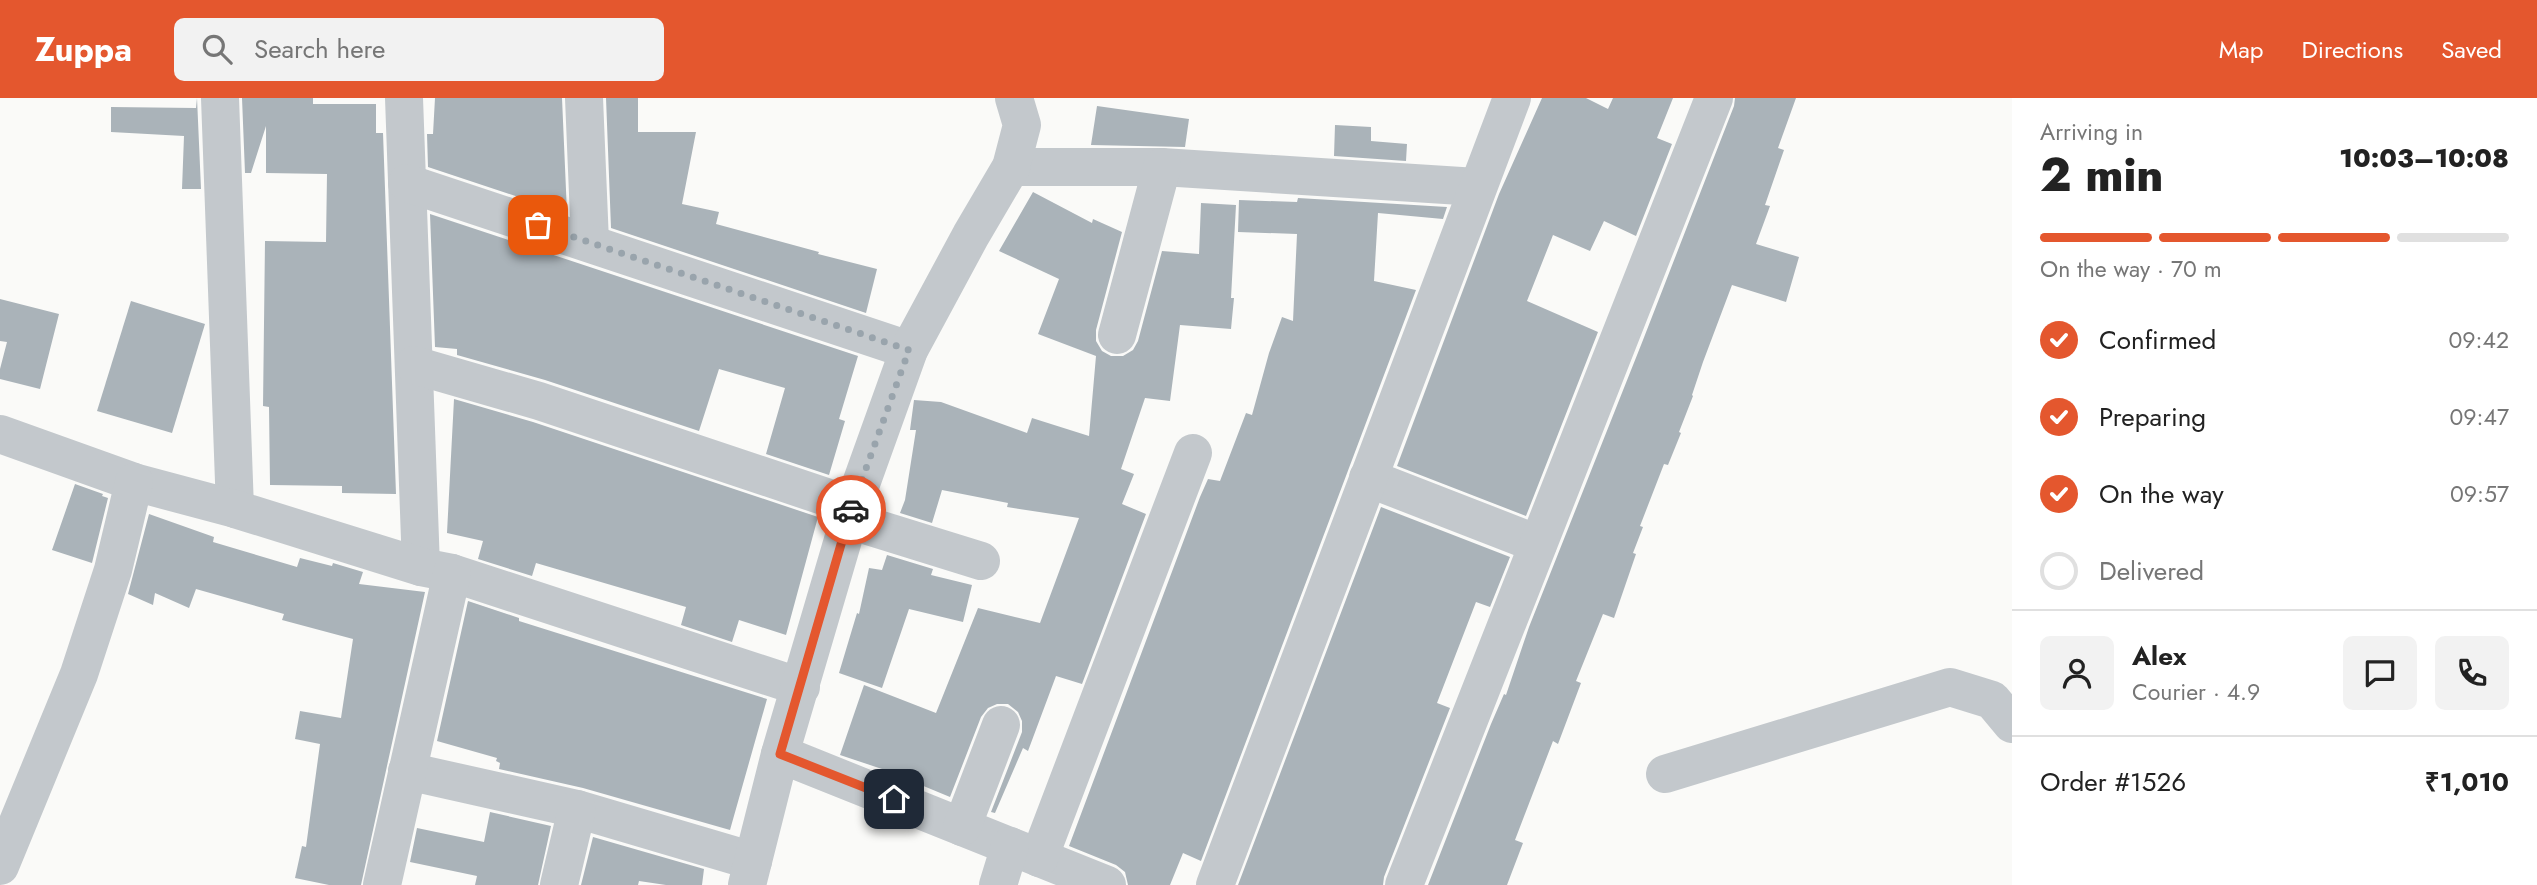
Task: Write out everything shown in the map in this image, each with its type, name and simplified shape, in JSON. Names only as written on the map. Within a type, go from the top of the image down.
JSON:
[{"type":"street","points":[[220,98],[235,509]]},
{"type":"street","points":[[383,885],[407,771],[436,570],[414,365],[404,98]]},
{"type":"street","points":[[584,98],[590,242]]},
{"type":"street","points":[[407,771],[577,809],[750,873],[780,754],[851,513],[909,350],[1011,167],[1022,125],[1014,98]]},
{"type":"street","points":[[1215,885],[1512,98]]},
{"type":"street","points":[[1404,885],[1712,98]]},
{"type":"street","points":[[1011,167],[1162,167],[1477,187]]},
{"type":"street","points":[[1117,335],[1162,167]]},
{"type":"street","points":[[407,183],[909,350]]},
{"type":"street","points":[[414,365],[539,401],[982,561]]},
{"type":"street","points":[[0,433],[134,482],[235,509],[436,570],[801,687]]},
{"type":"street","points":[[998,885],[1025,852],[1193,453]]},
{"type":"street","points":[[1368,478],[1538,544]]},
{"type":"street","points":[[0,866],[79,674],[113,570],[134,482]]},
{"type":"street","points":[[1665,774],[1950,687],[1992,700],[2012,723]]},
{"type":"street","points":[[962,827],[1001,725]]},
{"type":"street","points":[[780,754],[1107,885]]},
{"type":"street","points":[[559,885],[577,809]]},
{"type":"building","points":[[197,98],[201,189],[182,189],[184,136],[111,132],[111,107],[196,108]]},
{"type":"building","points":[[242,98],[313,98],[313,104],[376,104],[376,133],[383,133],[396,494],[342,493],[342,486],[270,485],[269,407],[263,406],[265,241],[326,242],[327,174],[266,173],[266,126],[251,173],[245,173]]},
{"type":"building","points":[[435,98],[562,98],[567,213],[428,167],[427,134],[433,134]]},
{"type":"building","points":[[606,98],[638,98],[638,132],[696,132],[682,204],[719,212],[716,224],[877,269],[866,313],[611,228]]},
{"type":"building","points":[[1542,98],[1586,98],[1608,109],[1613,98],[1673,98],[1657,138],[1672,144],[1636,236],[1604,221],[1590,251],[1553,235],[1527,301],[1598,332],[1526,516],[1397,466],[1499,194]]},
{"type":"building","points":[[1735,98],[1796,98],[1778,148],[1784,150],[1765,205],[1770,206],[1756,244],[1799,257],[1786,302],[1732,285],[1703,362],[1679,432],[1681,433],[1668,465],[1664,464],[1640,526],[1643,527],[1633,553],[1636,554],[1614,618],[1603,614],[1576,681],[1581,683],[1558,744],[1553,741],[1515,840],[1523,843],[1507,885],[1428,885],[1491,724],[1504,694],[1506,695],[1529,627]]},
{"type":"building","points":[[1097,106],[1189,119],[1185,147],[1091,145]]},
{"type":"building","points":[[1335,125],[1371,127],[1371,141],[1407,144],[1406,161],[1334,156]]},
{"type":"building","points":[[1033,192],[1092,223],[1093,219],[1122,232],[1096,330],[1096,341],[1102,351],[1111,356],[1123,356],[1133,350],[1138,341],[1162,251],[1199,254],[1201,203],[1236,205],[1231,298],[1234,298],[1231,329],[1180,325],[1170,401],[1145,398],[1121,469],[1134,474],[1122,504],[1146,514],[1082,684],[1056,676],[1028,751],[1023,748],[995,813],[991,812],[1022,732],[1022,721],[1018,712],[1008,704],[997,704],[988,708],[981,717],[950,797],[840,755],[864,685],[936,713],[978,608],[1040,623],[1079,518],[1007,507],[1008,503],[942,490],[932,523],[900,513],[905,500],[916,430],[910,430],[914,400],[941,402],[1027,433],[1032,418],[1089,436],[1096,356],[1038,334],[1059,279],[999,251]]},
{"type":"building","points":[[1298,198],[1447,207],[1443,219],[1378,213],[1374,281],[1416,290],[1201,861],[1183,853],[1170,885],[1128,885],[1125,872],[1116,865],[1069,846],[1200,497],[1208,479],[1220,481],[1246,413],[1252,415],[1282,317],[1293,321],[1297,234],[1238,232],[1239,200],[1297,202]]},
{"type":"building","points":[[430,214],[858,356],[839,419],[845,421],[829,475],[766,454],[785,388],[719,369],[699,431],[545,380],[457,355],[457,349],[435,347]]},
{"type":"building","points":[[0,299],[59,314],[40,389],[0,379],[7,342],[0,341]]},
{"type":"building","points":[[131,301],[205,324],[172,433],[97,411]]},
{"type":"building","points":[[454,399],[533,422],[818,517],[786,635],[739,620],[732,642],[681,625],[686,607],[536,563],[532,576],[478,559],[483,541],[447,533]]},
{"type":"building","points":[[75,484],[108,498],[92,563],[52,550]]},
{"type":"building","points":[[1381,507],[1510,557],[1490,607],[1476,602],[1437,703],[1450,708],[1383,885],[1238,885]]},
{"type":"building","points":[[149,514],[214,537],[213,542],[297,567],[300,558],[332,566],[333,563],[363,572],[359,584],[425,592],[361,885],[329,885],[295,878],[302,846],[306,847],[320,744],[295,739],[300,711],[341,718],[353,639],[282,620],[284,614],[196,589],[189,608],[155,593],[153,605],[128,594]]},
{"type":"building","points":[[887,555],[933,569],[931,575],[972,585],[963,622],[909,609],[882,688],[839,673],[857,613],[859,614],[869,568],[882,570]]},
{"type":"building","points":[[468,601],[519,618],[519,621],[767,699],[730,830],[583,788],[499,769],[497,758],[437,741]]},
{"type":"building","points":[[490,812],[551,826],[538,885],[475,885],[477,876],[410,862],[417,828],[484,842]]},
{"type":"building","points":[[593,837],[704,869],[702,885],[666,885],[639,881],[638,885],[581,885]]},
{"type":"way so far","points":[[538,225],[909,350],[851,510]]},
{"type":"route","points":[[851,510],[780,754],[894,799]]}]
